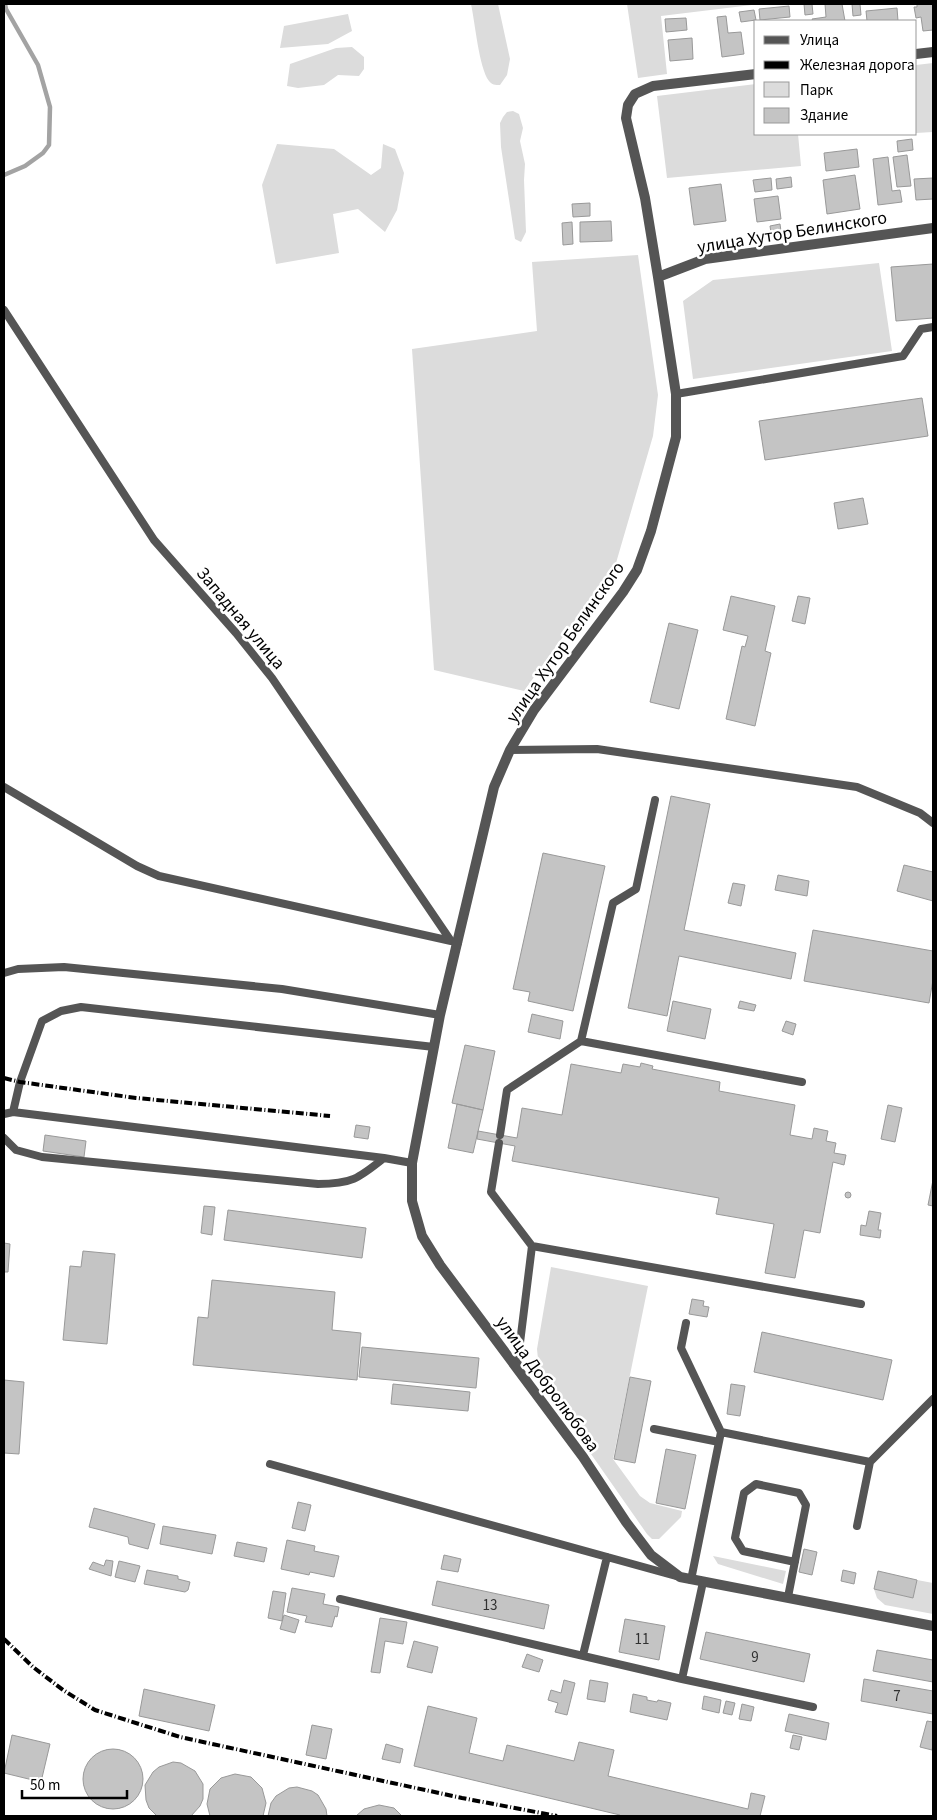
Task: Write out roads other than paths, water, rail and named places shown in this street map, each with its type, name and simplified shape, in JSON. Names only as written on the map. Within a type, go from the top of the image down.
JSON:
[{"type":"street","points":[[917,54],[933,52]]},
{"type":"street","points":[[658,277],[644,198],[626,118],[628,105],[635,94],[653,86],[754,74]]},
{"type":"street","name":"улица Хутор Белинского","points":[[455,942],[494,787],[510,750],[534,710],[623,592],[637,570],[651,532],[676,437],[676,394],[658,277],[705,259],[933,228]]},
{"type":"street","name":"улица Добролюбова","points":[[455,942],[412,1163],[412,1201],[422,1236],[440,1265],[583,1457],[626,1522],[651,1555],[680,1578],[933,1626]]},
{"type":"lane","name":"Западная улица","points":[[4,310],[154,540],[236,633],[272,678],[455,942]]},
{"type":"lane","points":[[676,394],[903,356],[920,329],[933,327]]},
{"type":"lane","points":[[510,750],[597,749],[857,787],[920,813],[933,823]]},
{"type":"lane","points":[[4,787],[137,866],[159,876],[455,942]]},
{"type":"lane","points":[[655,800],[636,888],[613,903],[581,1041],[507,1090],[491,1192],[532,1246],[861,1304]]},
{"type":"lane","points":[[4,973],[18,969],[64,967],[282,989],[440,1015]]},
{"type":"lane","points":[[13,1112],[20,1082],[42,1021],[61,1011],[81,1007],[434,1047]]},
{"type":"lane","points":[[581,1041],[802,1082]]},
{"type":"lane","points":[[4,1114],[13,1112],[412,1163]]},
{"type":"lane","points":[[4,1138],[16,1150],[42,1157],[318,1184],[340,1184],[360,1177],[384,1158]]},
{"type":"lane","points":[[516,1367],[532,1246]]},
{"type":"lane","points":[[686,1323],[681,1348],[721,1432],[691,1580]]},
{"type":"lane","points":[[857,1526],[870,1462],[933,1399]]},
{"type":"lane","points":[[654,1429],[719,1442]]},
{"type":"lane","points":[[721,1432],[870,1462]]},
{"type":"lane","points":[[270,1464],[680,1578]]},
{"type":"lane","points":[[788,1597],[795,1562],[806,1505],[799,1492],[756,1484],[744,1493],[735,1538],[743,1552],[795,1562]]},
{"type":"lane","points":[[583,1655],[607,1557]]},
{"type":"lane","points":[[682,1679],[703,1582]]},
{"type":"lane","points":[[340,1599],[682,1679],[813,1707]]},
{"type":"waterway","points":[[4,175],[25,166],[43,153],[49,145],[50,107],[38,65],[5,4]]},
{"type":"railway","points":[[4,1078],[20,1082],[136,1098],[330,1116]]},
{"type":"railway","points":[[4,1639],[33,1667],[63,1690],[95,1710],[180,1737],[462,1798],[557,1816]]}]
